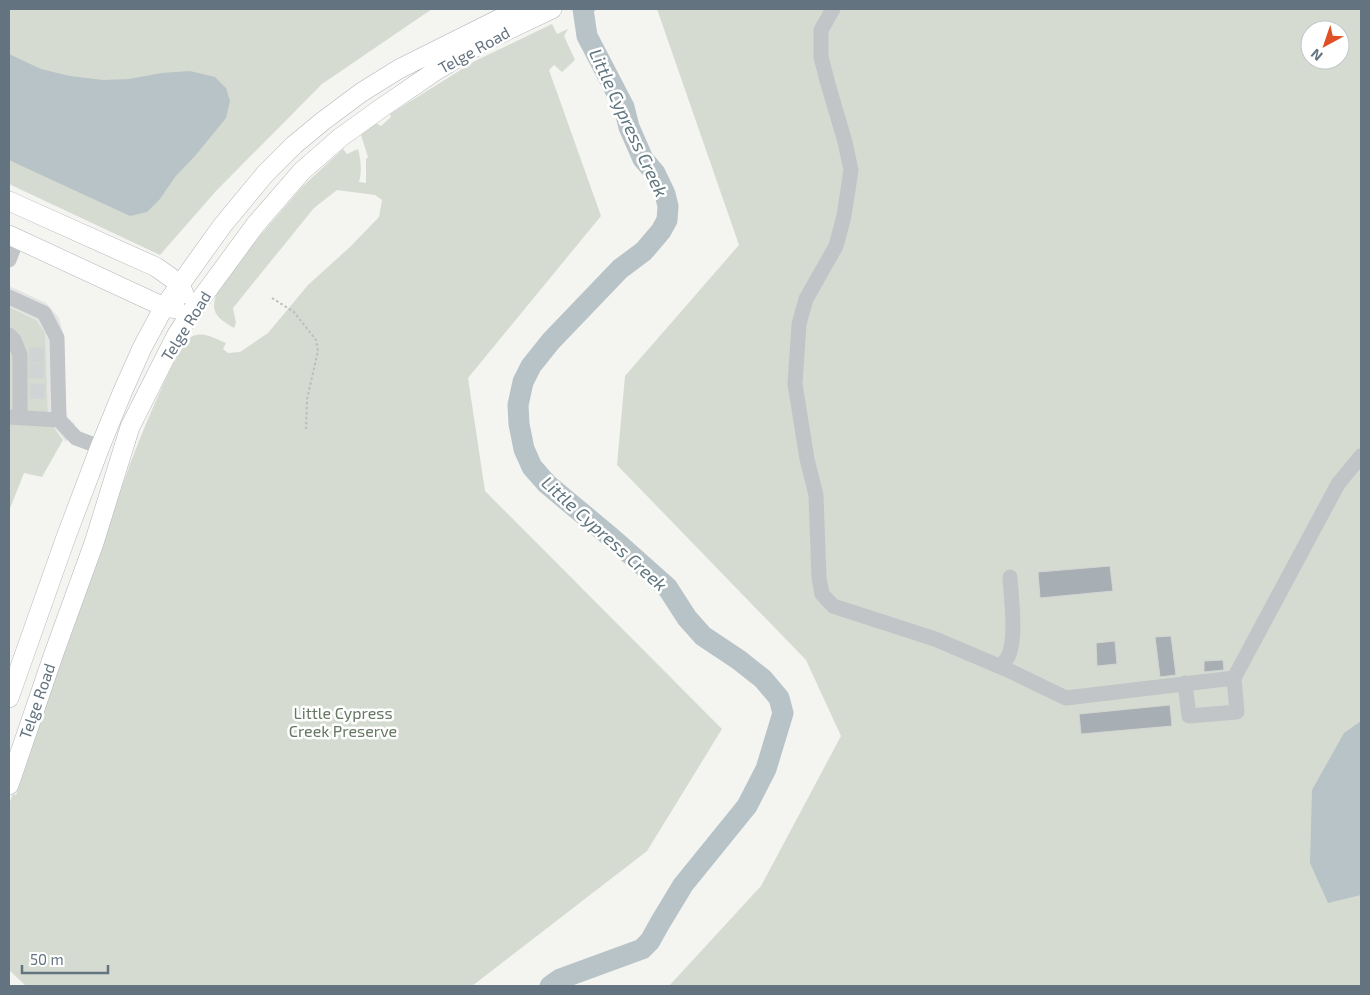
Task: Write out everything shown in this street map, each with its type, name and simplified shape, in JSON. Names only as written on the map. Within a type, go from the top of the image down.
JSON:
[{"type":"main road","name":"Telge Road","points":[[9,698],[100,447],[142,348],[164,307],[222,226],[265,174],[294,145],[362,92],[398,69],[519,9]]},
{"type":"main road","name":"Telge Road","points":[[9,783],[94,543],[130,427],[176,336],[192,311],[256,224],[302,171],[341,137],[434,72],[485,41],[552,9]]},
{"type":"main road","points":[[9,201],[156,267],[180,284],[192,311]]},
{"type":"main road","points":[[13,237],[164,307],[192,311]]},
{"type":"lane","points":[[833,9],[821,30],[821,57],[851,170],[844,216],[836,246],[806,299],[799,324],[795,384],[807,459],[816,495],[818,572],[822,594],[833,606],[935,639],[1001,666],[1066,698],[1234,678]]},
{"type":"lane","points":[[9,260],[13,237]]},
{"type":"lane","points":[[9,297],[44,313],[56,338],[52,355],[52,371],[53,393],[59,420],[76,438],[100,447]]},
{"type":"lane","points":[[9,335],[25,355],[25,391],[14,418],[59,420]]},
{"type":"lane","points":[[1185,684],[1189,716],[1236,712],[1234,678],[1338,484],[1361,456]]},
{"type":"lane","points":[[1001,666],[1011,647],[1010,577]]},
{"type":"path","points":[[272,298],[294,312],[316,340],[318,351],[307,399],[306,429]]},
{"type":"shaded area","points":[[9,54],[41,69],[70,76],[103,80],[129,79],[162,73],[190,71],[215,77],[226,88],[230,101],[226,118],[175,177],[160,199],[147,212],[130,216],[9,160]]},
{"type":"shaded area","points":[[9,286],[46,303],[59,318],[64,337],[65,407],[68,418],[75,424],[66,442],[48,419],[36,320],[9,307]]},
{"type":"shaded area","points":[[1361,721],[1361,895],[1328,903],[1310,863],[1312,790],[1344,733]]},
{"type":"green space","points":[[9,9],[432,9],[322,84],[216,191],[160,255],[9,184]]},
{"type":"green space","points":[[657,9],[1361,9],[1361,986],[669,986],[761,886],[841,736],[806,660],[617,465],[625,376],[739,245]]},
{"type":"green space","name":"Little Cypress Creek Preserve","points":[[552,24],[557,34],[568,29],[564,36],[575,60],[562,72],[554,65],[549,70],[601,216],[468,378],[485,491],[722,729],[647,851],[472,986],[26,986],[9,970],[9,804],[13,794],[16,795],[31,751],[28,750],[129,467],[158,396],[177,357],[193,336],[201,334],[226,343],[223,349],[228,353],[240,352],[268,333],[308,285],[350,247],[379,217],[382,200],[375,195],[337,190],[314,208],[233,308],[236,323],[234,328],[216,314],[214,306],[217,293],[258,238],[302,187],[343,149],[347,154],[358,149],[361,166],[359,182],[366,183],[366,159],[368,157],[361,135],[376,123],[381,126],[391,117],[390,114],[475,61]]},
{"type":"green space","points":[[9,307],[36,320],[45,333],[48,419],[63,440],[42,477],[24,473],[9,511]]},
{"type":"building","points":[[1110,566],[1113,591],[1040,598],[1038,572]]},
{"type":"building","points":[[1171,636],[1176,675],[1160,677],[1155,637]]},
{"type":"building","points":[[1115,641],[1117,664],[1097,666],[1096,643]]},
{"type":"building","points":[[1223,660],[1224,670],[1204,672],[1204,661]]},
{"type":"building","points":[[1170,705],[1172,726],[1081,734],[1079,714]]},
{"type":"waterway","name":"Little Cypress Creek","points":[[550,986],[560,979],[642,949],[650,941],[683,885],[747,806],[766,769],[783,713],[779,698],[763,679],[703,636],[687,618],[667,587],[547,484],[532,467],[524,449],[519,424],[518,405],[523,382],[531,366],[551,341],[620,269],[644,251],[661,231],[667,220],[668,206],[665,194],[655,173],[643,159],[629,127],[624,107],[587,36],[583,9]]},
{"type":"waterway","points":[[584,11],[594,9]]},
{"type":"tunnel","points":[[29,355],[47,355]]},
{"type":"tunnel","points":[[29,371],[48,371]]},
{"type":"tunnel","points":[[30,391],[48,392]]}]
